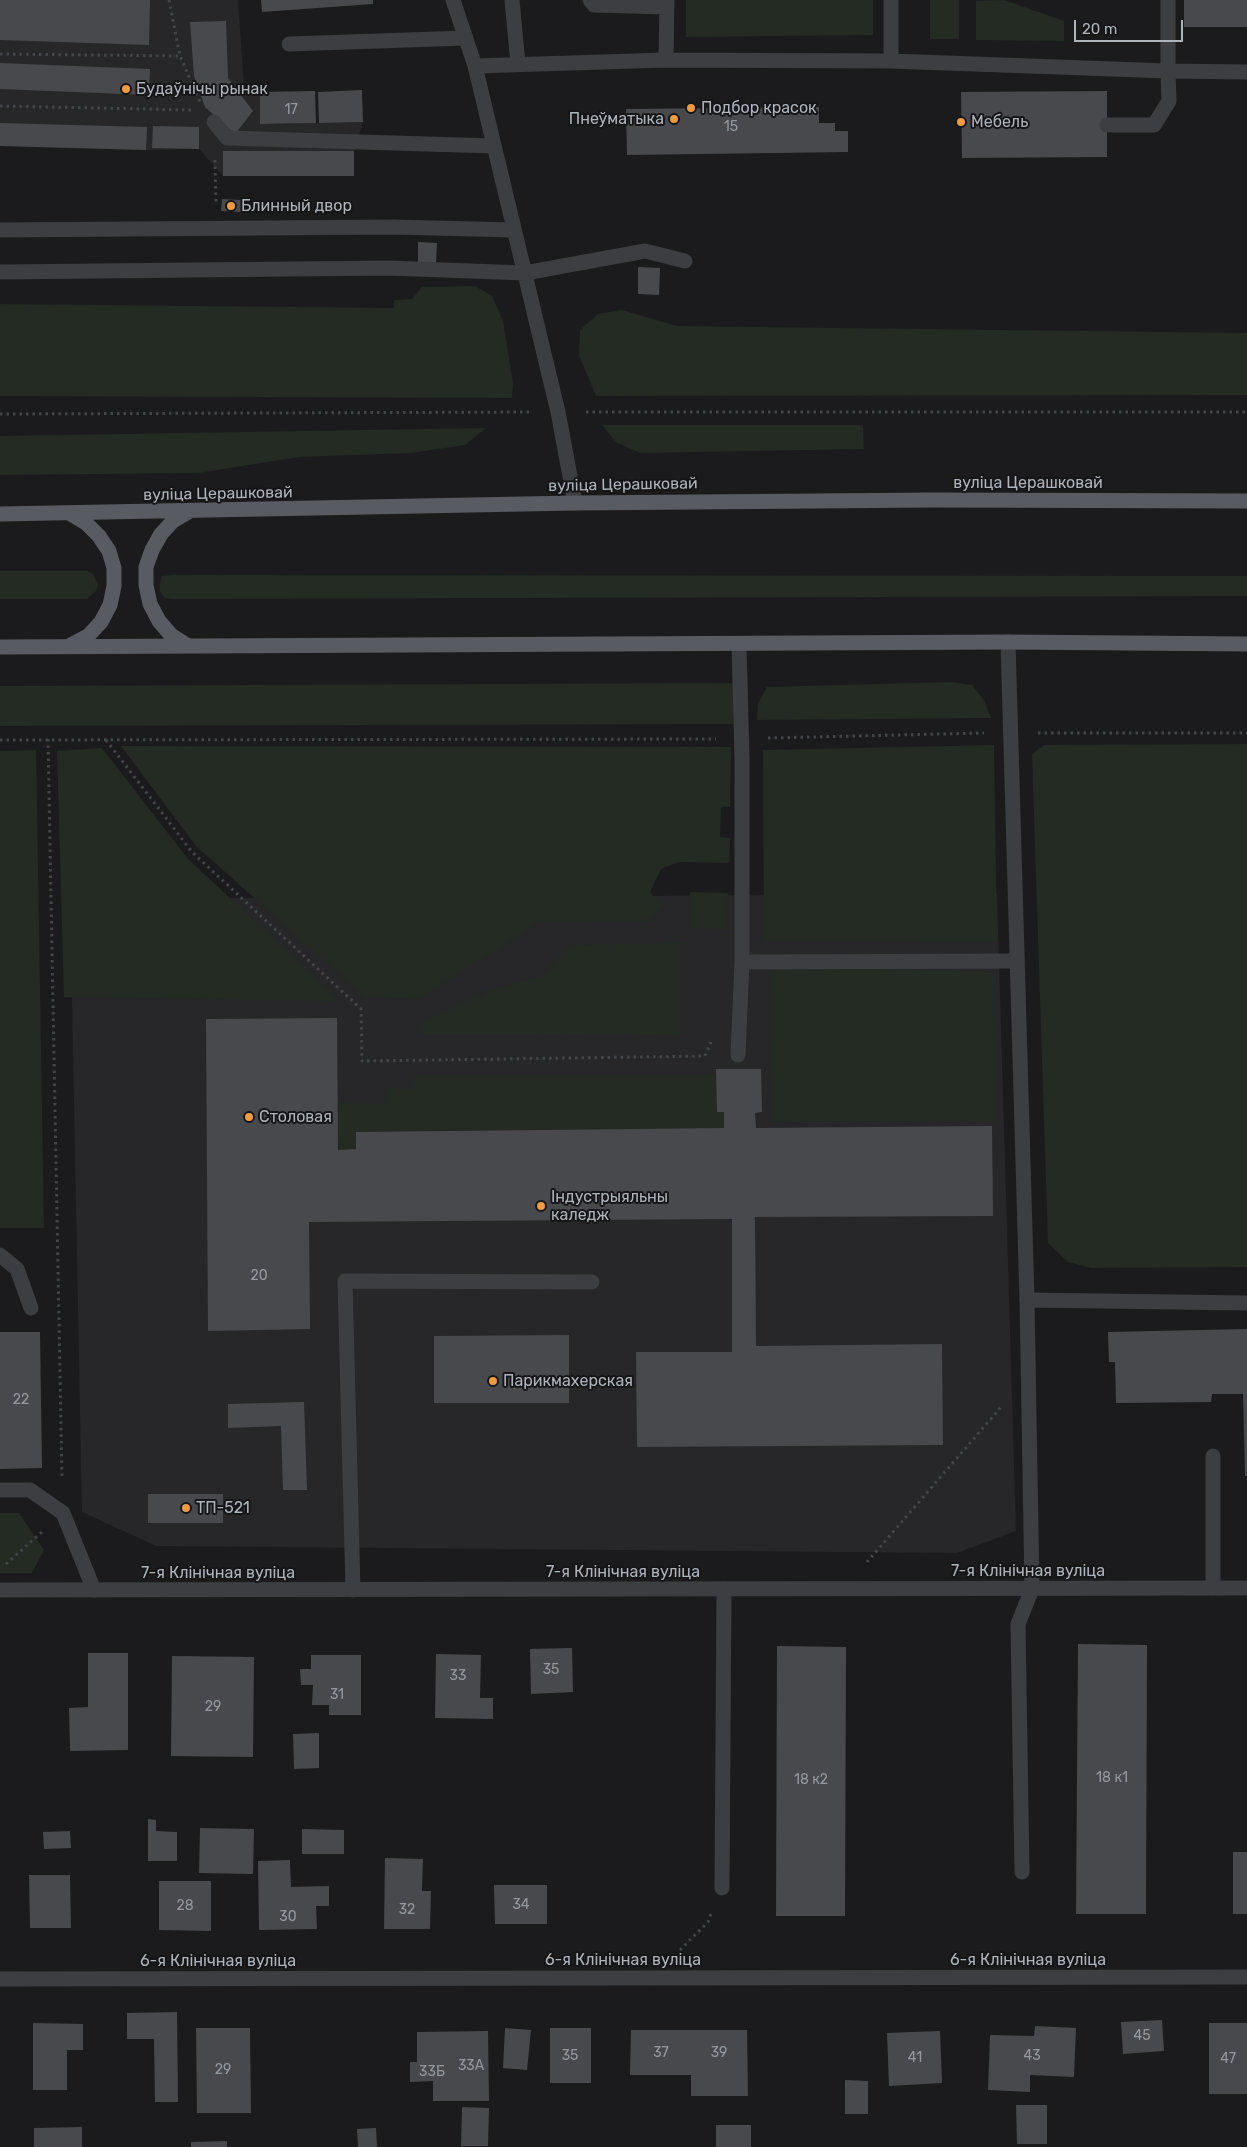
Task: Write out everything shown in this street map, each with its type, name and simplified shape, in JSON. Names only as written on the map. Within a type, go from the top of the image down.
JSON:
[{"type":"main road","name":"вуліца Церашковай","points":[[0,514],[188,512],[575,503],[932,500],[1247,501]]},
{"type":"main road","points":[[188,512],[173,521],[160,534],[146,567],[146,585],[150,604],[159,621],[171,635],[188,646]]},
{"type":"main road","points":[[71,514],[86,523],[99,536],[108,551],[114,568],[114,586],[110,605],[101,622],[88,636],[71,646]]},
{"type":"main road","points":[[0,647],[1008,642],[1247,644]]},
{"type":"street","points":[[453,0],[475,66],[558,412],[575,503]]},
{"type":"street","points":[[512,0],[518,64]]},
{"type":"street","points":[[590,0],[594,5],[667,3],[666,60]]},
{"type":"street","points":[[891,61],[892,0]]},
{"type":"street","points":[[1107,125],[1154,125],[1169,101],[1168,0]]},
{"type":"street","points":[[290,44],[466,38]]},
{"type":"street","points":[[475,66],[666,60],[891,61],[1247,72]]},
{"type":"street","points":[[214,122],[227,138],[494,146]]},
{"type":"street","points":[[0,230],[393,227],[514,230]]},
{"type":"street","points":[[0,272],[389,268],[525,273],[644,251],[685,261]]},
{"type":"street","points":[[1008,642],[1027,1300],[1032,1589],[1018,1624],[1022,1872]]},
{"type":"street","points":[[738,1055],[742,962],[742,738],[739,644]]},
{"type":"street","points":[[742,962],[1017,961]]},
{"type":"street","points":[[0,1256],[16,1269],[31,1308]]},
{"type":"street","points":[[353,1590],[346,1282],[592,1282]]},
{"type":"street","points":[[1027,1300],[1247,1303]]},
{"type":"street","points":[[1213,1456],[1214,1588]]},
{"type":"street","points":[[0,1490],[30,1490],[63,1513],[94,1590]]},
{"type":"street","name":"7-я Клінічная вуліца","points":[[0,1590],[1247,1588]]},
{"type":"street","points":[[722,1888],[724,1589]]},
{"type":"street","name":"6-я Клінічная вуліца","points":[[0,1979],[1247,1977]]},
{"type":"path","points":[[169,0],[180,56],[204,110]]},
{"type":"path","points":[[0,54],[180,56]]},
{"type":"path","points":[[0,106],[194,110]]},
{"type":"path","points":[[215,175],[216,200]]},
{"type":"path","points":[[0,414],[1247,412]]},
{"type":"path","points":[[0,740],[742,738],[1010,733],[1247,733]]},
{"type":"path","points":[[0,1569],[63,1513],[48,739]]},
{"type":"path","points":[[106,740],[192,852],[361,1008],[362,1061],[705,1056],[712,1039]]},
{"type":"path","points":[[844,1589],[1028,1375]]},
{"type":"path","points":[[691,1941],[708,1922]]},
{"type":"shaded area","name":"Будаўнічы рынак","points":[[0,0],[238,0],[244,86],[260,92],[260,124],[363,122],[354,151],[354,176],[223,176],[199,149],[146,150],[0,146]]},
{"type":"shaded area","points":[[686,0],[873,0],[873,35],[686,37]]},
{"type":"shaded area","points":[[930,0],[959,0],[959,39],[930,39]]},
{"type":"shaded area","points":[[1004,0],[1064,21],[1064,41],[976,40],[976,1]]},
{"type":"shaded area","points":[[475,286],[492,296],[503,321],[513,384],[512,398],[0,396],[0,304],[394,308],[394,300],[412,299],[422,287]]},
{"type":"shaded area","points":[[622,310],[677,326],[1247,333],[1247,395],[596,396],[579,355],[580,330],[598,314]]},
{"type":"shaded area","points":[[602,425],[863,425],[864,449],[641,453],[617,443]]},
{"type":"shaded area","points":[[486,428],[465,445],[411,453],[299,457],[198,473],[0,475],[0,436]]},
{"type":"shaded area","points":[[0,571],[87,571],[93,574],[98,585],[96,591],[87,599],[0,599]]},
{"type":"shaded area","points":[[162,576],[1247,576],[1247,596],[165,598],[160,592],[159,585]]},
{"type":"shaded area","points":[[952,682],[972,685],[984,700],[991,718],[757,720],[758,703],[767,687]]},
{"type":"shaded area","points":[[734,683],[733,724],[0,726],[0,686]]},
{"type":"shaded area","points":[[1247,744],[1247,1267],[1091,1268],[1068,1262],[1048,1243],[1032,754],[1044,745]]},
{"type":"shaded area","points":[[994,745],[997,942],[764,941],[763,750]]},
{"type":"shaded area","points":[[121,746],[731,747],[730,807],[721,807],[720,837],[730,838],[729,863],[679,862],[661,869],[650,892],[663,906],[647,921],[539,922],[419,999],[365,997],[196,846]]},
{"type":"shaded area","points":[[102,748],[188,859],[340,1001],[64,997],[57,751]]},
{"type":"shaded area","points":[[36,750],[44,1228],[0,1228],[0,751]]},
{"type":"shaded area","points":[[690,892],[728,893],[727,929],[689,928]]},
{"type":"shaded area","name":"Індустрыяльны каледж","points":[[997,894],[1016,1531],[957,1553],[156,1546],[82,1512],[70,899]]},
{"type":"shaded area","points":[[680,943],[680,1035],[422,1034],[422,1022],[491,990],[544,975],[569,945]]},
{"type":"shaded area","points":[[783,967],[978,971],[993,973],[995,1122],[773,1121],[770,975]]},
{"type":"shaded area","points":[[415,1075],[716,1075],[717,1111],[724,1112],[724,1128],[357,1132],[356,1149],[338,1150],[338,1103],[384,1104],[386,1088],[415,1089]]},
{"type":"shaded area","points":[[0,1513],[19,1513],[44,1550],[32,1573],[0,1573]]},
{"type":"building","points":[[0,0],[150,0],[149,45],[0,40]]},
{"type":"building","points":[[261,0],[373,0],[373,4],[262,12]]},
{"type":"building","points":[[1184,0],[1247,0],[1247,27],[1184,27]]},
{"type":"building","points":[[226,21],[228,78],[253,111],[235,134],[205,107],[194,76],[190,22]]},
{"type":"building","points":[[0,63],[150,69],[149,95],[0,89]]},
{"type":"building","points":[[362,90],[363,122],[319,123],[318,92]]},
{"type":"building","points":[[315,91],[316,123],[260,124],[260,92]]},
{"type":"building","points":[[1107,91],[1107,157],[962,158],[961,92]]},
{"type":"building","points":[[819,107],[819,123],[835,123],[835,131],[848,131],[848,152],[627,155],[626,109]]},
{"type":"building","points":[[0,123],[147,127],[146,150],[0,146]]},
{"type":"building","points":[[153,126],[199,127],[199,149],[152,148]]},
{"type":"building","points":[[223,151],[354,151],[354,176],[223,176]]},
{"type":"building","name":"Блинный двор","points":[[222,199],[241,200],[241,212],[221,211]]},
{"type":"building","points":[[418,242],[437,243],[436,263],[418,262]]},
{"type":"building","points":[[638,267],[660,268],[659,295],[638,294]]},
{"type":"building","points":[[337,1018],[338,1150],[356,1149],[356,1132],[724,1128],[724,1112],[717,1112],[716,1069],[761,1069],[762,1112],[755,1113],[756,1128],[992,1126],[993,1216],[755,1217],[756,1346],[942,1344],[943,1445],[637,1447],[636,1352],[732,1352],[732,1219],[309,1222],[310,1329],[208,1331],[206,1019]]},
{"type":"building","points":[[1247,1329],[1247,1476],[1245,1476],[1243,1394],[1212,1394],[1211,1402],[1116,1403],[1115,1362],[1109,1362],[1108,1332]]},
{"type":"building","points":[[0,1332],[40,1332],[42,1468],[0,1469]]},
{"type":"building","points":[[569,1335],[569,1403],[434,1403],[434,1336]]},
{"type":"building","points":[[304,1402],[307,1490],[283,1490],[281,1426],[228,1428],[228,1404]]},
{"type":"building","name":"ТП-521","points":[[148,1494],[223,1494],[223,1523],[148,1523]]},
{"type":"building","points":[[1078,1644],[1147,1645],[1146,1914],[1076,1914]]},
{"type":"building","points":[[777,1646],[846,1647],[845,1916],[776,1916]]},
{"type":"building","points":[[572,1648],[573,1692],[531,1694],[530,1649]]},
{"type":"building","points":[[88,1653],[128,1653],[128,1750],[70,1751],[69,1708],[88,1707]]},
{"type":"building","points":[[436,1654],[481,1655],[480,1698],[493,1698],[493,1719],[435,1718]]},
{"type":"building","points":[[311,1655],[361,1655],[361,1715],[329,1715],[329,1705],[312,1705],[313,1685],[301,1685],[300,1669],[311,1669]]},
{"type":"building","points":[[172,1656],[254,1657],[253,1757],[171,1756]]},
{"type":"building","points":[[319,1733],[319,1768],[294,1769],[293,1734]]},
{"type":"building","points":[[148,1819],[156,1820],[156,1831],[177,1832],[177,1861],[148,1861]]},
{"type":"building","points":[[200,1828],[254,1829],[253,1874],[199,1873]]},
{"type":"building","points":[[302,1829],[344,1830],[344,1854],[302,1854]]},
{"type":"building","points":[[70,1831],[71,1848],[44,1849],[43,1832]]},
{"type":"building","points":[[1233,1852],[1247,1852],[1247,1914],[1233,1914]]},
{"type":"building","points":[[385,1858],[423,1859],[422,1891],[431,1891],[430,1929],[384,1929]]},
{"type":"building","points":[[290,1860],[291,1887],[329,1886],[329,1906],[316,1906],[317,1929],[259,1930],[258,1861]]},
{"type":"building","points":[[29,1875],[70,1875],[71,1928],[30,1928]]},
{"type":"building","points":[[159,1881],[211,1881],[211,1931],[159,1930]]},
{"type":"building","points":[[494,1885],[547,1885],[547,1924],[495,1924]]},
{"type":"building","points":[[177,2012],[178,2102],[155,2102],[154,2039],[127,2039],[127,2013]]},
{"type":"building","points":[[1162,2020],[1164,2051],[1123,2054],[1121,2022]]},
{"type":"building","points":[[33,2023],[83,2024],[83,2050],[67,2050],[67,2090],[33,2090]]},
{"type":"building","points":[[1209,2023],[1247,2023],[1247,2094],[1209,2094]]},
{"type":"building","points":[[1035,2026],[1076,2028],[1074,2077],[1030,2075],[1030,2092],[988,2090],[990,2035],[1034,2036]]},
{"type":"building","points":[[196,2028],[250,2028],[251,2113],[197,2113]]},
{"type":"building","points":[[505,2028],[531,2030],[527,2070],[503,2068]]},
{"type":"building","points":[[550,2028],[591,2028],[591,2083],[550,2083]]},
{"type":"building","points":[[631,2030],[747,2030],[748,2096],[691,2096],[691,2075],[630,2075]]},
{"type":"building","points":[[488,2031],[489,2101],[433,2101],[433,2081],[410,2082],[410,2062],[417,2062],[417,2032]]},
{"type":"building","points":[[940,2031],[942,2083],[889,2086],[887,2033]]},
{"type":"building","points":[[845,2080],[868,2081],[868,2114],[845,2114]]},
{"type":"building","points":[[1016,2105],[1047,2105],[1047,2144],[1017,2144]]},
{"type":"building","points":[[462,2107],[489,2108],[488,2146],[461,2146]]},
{"type":"building","points":[[716,2125],[751,2125],[751,2147],[716,2147]]},
{"type":"building","points":[[82,2127],[82,2147],[34,2147],[34,2128]]},
{"type":"building","points":[[376,2128],[377,2147],[358,2147],[357,2129]]},
{"type":"building","points":[[227,2141],[227,2147],[191,2147],[191,2142]]},
{"type":"place","name":"Будаўнічы рынак","points":[[126,89]]},
{"type":"place","name":"Подбор красок","points":[[691,108]]},
{"type":"place","name":"Пнеўматыка","points":[[674,119]]},
{"type":"place","name":"Мебель","points":[[961,122]]},
{"type":"place","name":"Блинный двор","points":[[231,206]]},
{"type":"place","name":"Столовая","points":[[249,1117]]},
{"type":"place","name":"Індустрыяльны каледж","points":[[541,1206]]},
{"type":"place","name":"Парикмахерская","points":[[493,1381]]},
{"type":"place","name":"ТП-521","points":[[186,1508]]}]
